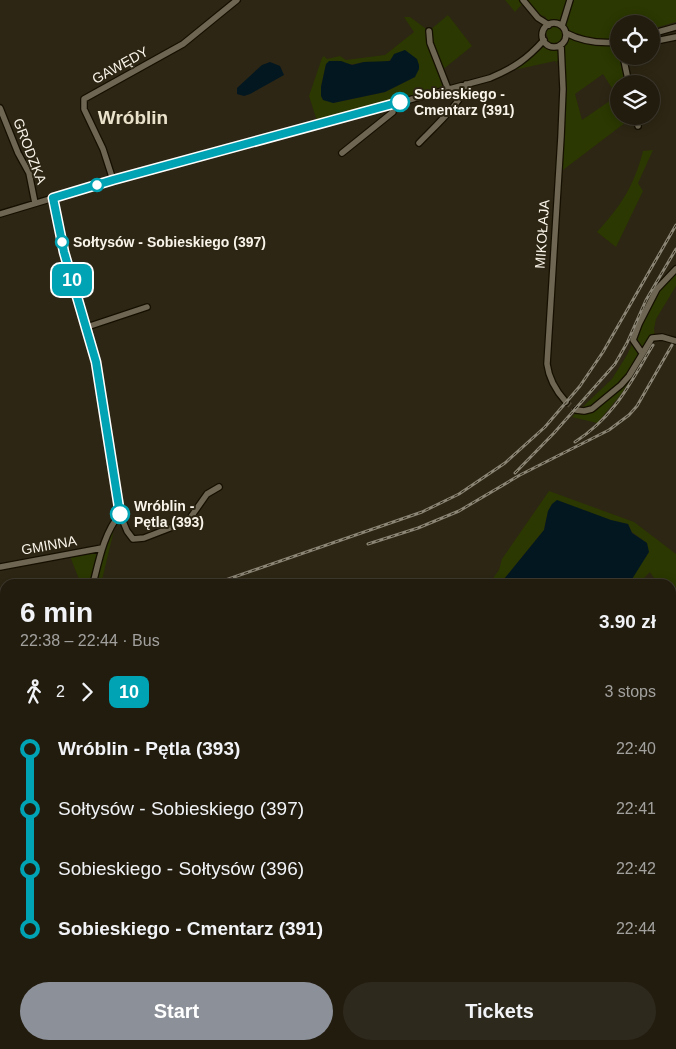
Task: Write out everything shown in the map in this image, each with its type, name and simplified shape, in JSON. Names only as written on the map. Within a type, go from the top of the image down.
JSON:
[{"type":"street","name":"GAWĘDY","points":[[113,180],[103,149],[84,109],[84,99],[183,44],[237,0]]},
{"type":"street","points":[[523,0],[538,18],[544,31],[546,42]]},
{"type":"street","points":[[544,31],[556,25],[569,3]]},
{"type":"street","points":[[538,18],[556,25],[578,40],[610,42]]},
{"type":"street","points":[[660,31],[676,27]]},
{"type":"street","points":[[429,32],[430,43],[448,89]]},
{"type":"street","points":[[560,45],[566,33]]},
{"type":"street","points":[[660,40],[676,37]]},
{"type":"street","points":[[546,42],[560,45],[578,40]]},
{"type":"street","points":[[0,214],[113,180],[505,72],[546,42]]},
{"type":"street","name":"MIKOŁAJA","points":[[560,45],[563,89],[547,364],[551,382],[558,394],[566,402]]},
{"type":"street","points":[[419,143],[448,112],[465,90],[466,84]]},
{"type":"street","points":[[342,153],[393,112],[392,104]]},
{"type":"street","name":"GRODZKA","points":[[0,108],[18,153],[29,174],[35,203]]},
{"type":"street","points":[[53,198],[64,252],[96,362],[120,514],[127,532],[133,539],[144,538],[188,521],[206,494],[219,487]]},
{"type":"street","points":[[642,353],[634,340],[636,331],[657,289],[676,268]]},
{"type":"street","points":[[86,327],[147,307]]},
{"type":"street","points":[[576,410],[584,412],[592,409],[621,385],[652,338],[662,337],[676,341]]},
{"type":"street","points":[[94,579],[102,548],[114,522],[120,514]]},
{"type":"street","name":"GMINNA","points":[[0,567],[102,548]]},
{"type":"green space","points":[[505,0],[676,0],[676,22],[660,26],[660,15],[610,15],[610,65],[625,65],[627,75],[610,75],[610,85],[603,74],[575,94],[582,120],[610,101],[610,125],[622,125],[559,173],[561,137],[560,62],[556,61],[558,66],[555,61],[505,72],[529,57],[548,39],[544,25],[546,17],[533,12],[524,2],[515,12]]},
{"type":"green space","points":[[448,15],[472,46],[441,71],[448,89],[318,124],[309,96],[324,56],[327,59],[340,56],[346,60],[385,55],[414,32],[404,17],[410,17],[429,31]],"holes":[[[392,58],[415,77],[385,92],[333,103],[321,87],[326,64],[334,61],[353,64],[383,62]]]},
{"type":"green space","points":[[653,150],[638,183],[643,191],[616,247],[597,232],[626,195],[643,151]]},
{"type":"green space","points":[[676,269],[676,286],[656,319],[655,337],[622,393],[597,423],[572,417],[612,379],[627,355],[657,289]]},
{"type":"green space","points":[[549,491],[634,522],[676,554],[676,579],[655,579],[650,572],[643,579],[631,579],[647,543],[632,532],[628,524],[548,511],[544,530],[504,579],[493,579],[499,570],[502,559]]},
{"type":"green space","points":[[114,522],[102,579],[79,579],[69,554],[102,548]]},
{"type":"water","points":[[405,50],[417,59],[419,69],[415,77],[385,92],[333,103],[323,100],[321,87],[326,64],[329,61],[341,61],[352,65],[364,62],[390,61],[394,54]]},
{"type":"water","points":[[270,62],[280,66],[284,75],[250,94],[244,96],[237,94],[237,88],[262,65]]},
{"type":"water","points":[[557,500],[611,520],[628,524],[632,533],[647,543],[649,552],[632,579],[504,579],[544,530],[548,511]]},
{"type":"tunnel","points":[[566,402],[576,410]]},
{"type":"railway","points":[[228,579],[422,512],[459,494],[505,463],[545,427],[580,386],[603,352],[676,225]]},
{"type":"railway","points":[[515,473],[554,433],[615,364],[627,343],[646,300],[676,249]]},
{"type":"railway","points":[[575,442],[601,422],[620,399],[653,345]]},
{"type":"railway","points":[[368,544],[418,528],[459,511],[520,475],[609,430],[629,415],[637,406],[672,345]]},
{"type":"bus line","name":"10","points":[[120,514],[96,362],[64,252],[53,198],[400,102]]},
{"type":"place","name":"Sobieskiego - Cmentarz (391)","points":[[400,102]]},
{"type":"place","name":"Sołtysów - Sobieskiego (397)","points":[[62,242]]},
{"type":"place","name":"Wróblin - Pętla (393)","points":[[120,514]]},
{"type":"district","name":"Wróblin","points":[[133,117]]}]
